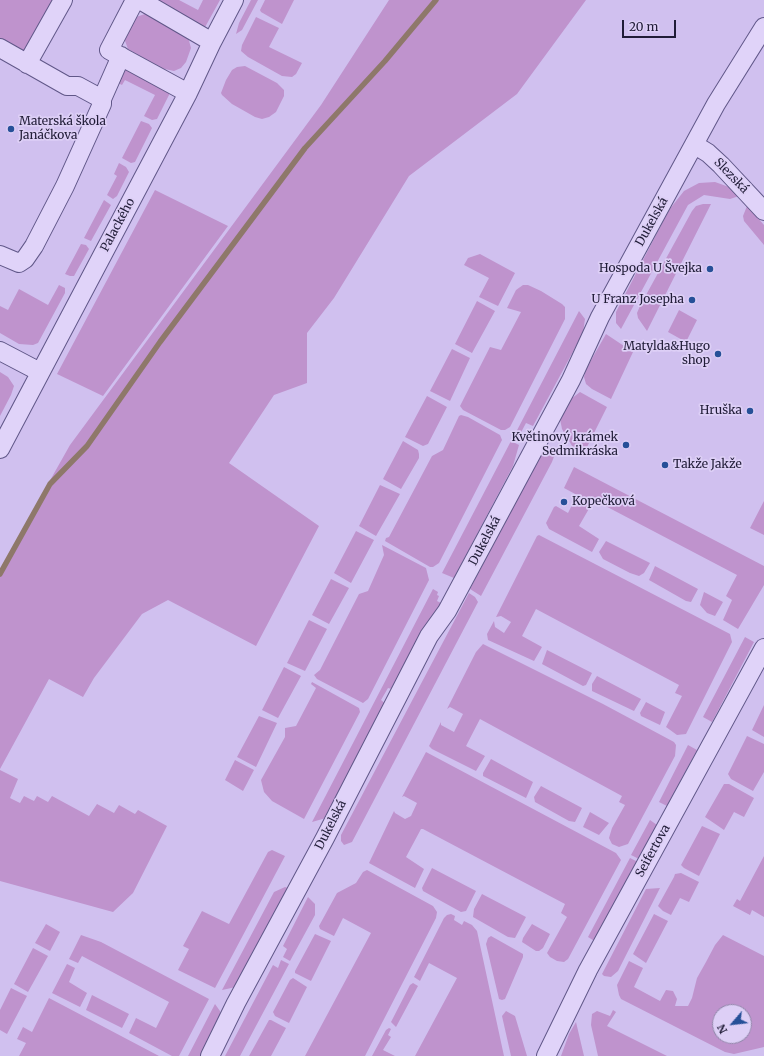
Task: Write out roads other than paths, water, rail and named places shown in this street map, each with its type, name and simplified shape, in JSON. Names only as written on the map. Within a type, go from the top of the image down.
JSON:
[{"type":"street","points":[[27,64],[63,0]]},
{"type":"street","name":"Palackého","points":[[0,449],[188,93],[234,0]]},
{"type":"street","points":[[188,93],[109,50],[145,1],[212,42]]},
{"type":"street","name":"Dukelská","points":[[210,1056],[236,1003],[325,838],[429,636],[447,612],[571,380],[600,317],[716,104],[764,28]]},
{"type":"street","points":[[0,48],[67,86],[78,86],[102,98]]},
{"type":"street","points":[[0,255],[19,263],[25,259],[34,246],[65,186],[102,104],[102,98],[121,56]]},
{"type":"street","name":"Slezská","points":[[695,144],[708,152],[764,211]]},
{"type":"street","points":[[0,351],[40,372]]},
{"type":"street","name":"Seifertova","points":[[546,1056],[588,970],[764,648]]},
{"type":"waterway","points":[[0,574],[50,484],[87,446],[160,342],[305,148],[385,61],[436,0]]},
{"type":"place","name":"Materská škola Janáčkova","points":[[11,129]]},
{"type":"place","name":"Hospoda U Švejka","points":[[710,269]]},
{"type":"place","name":"U Franz Josepha","points":[[692,300]]},
{"type":"place","name":"Matylda&Hugo shop","points":[[718,354]]},
{"type":"place","name":"Hruška","points":[[750,411]]},
{"type":"place","name":"Květinový krámek Sedmikráska","points":[[626,445]]},
{"type":"place","name":"Takže Jakže","points":[[665,465]]},
{"type":"place","name":"Kopečková","points":[[564,502]]}]
